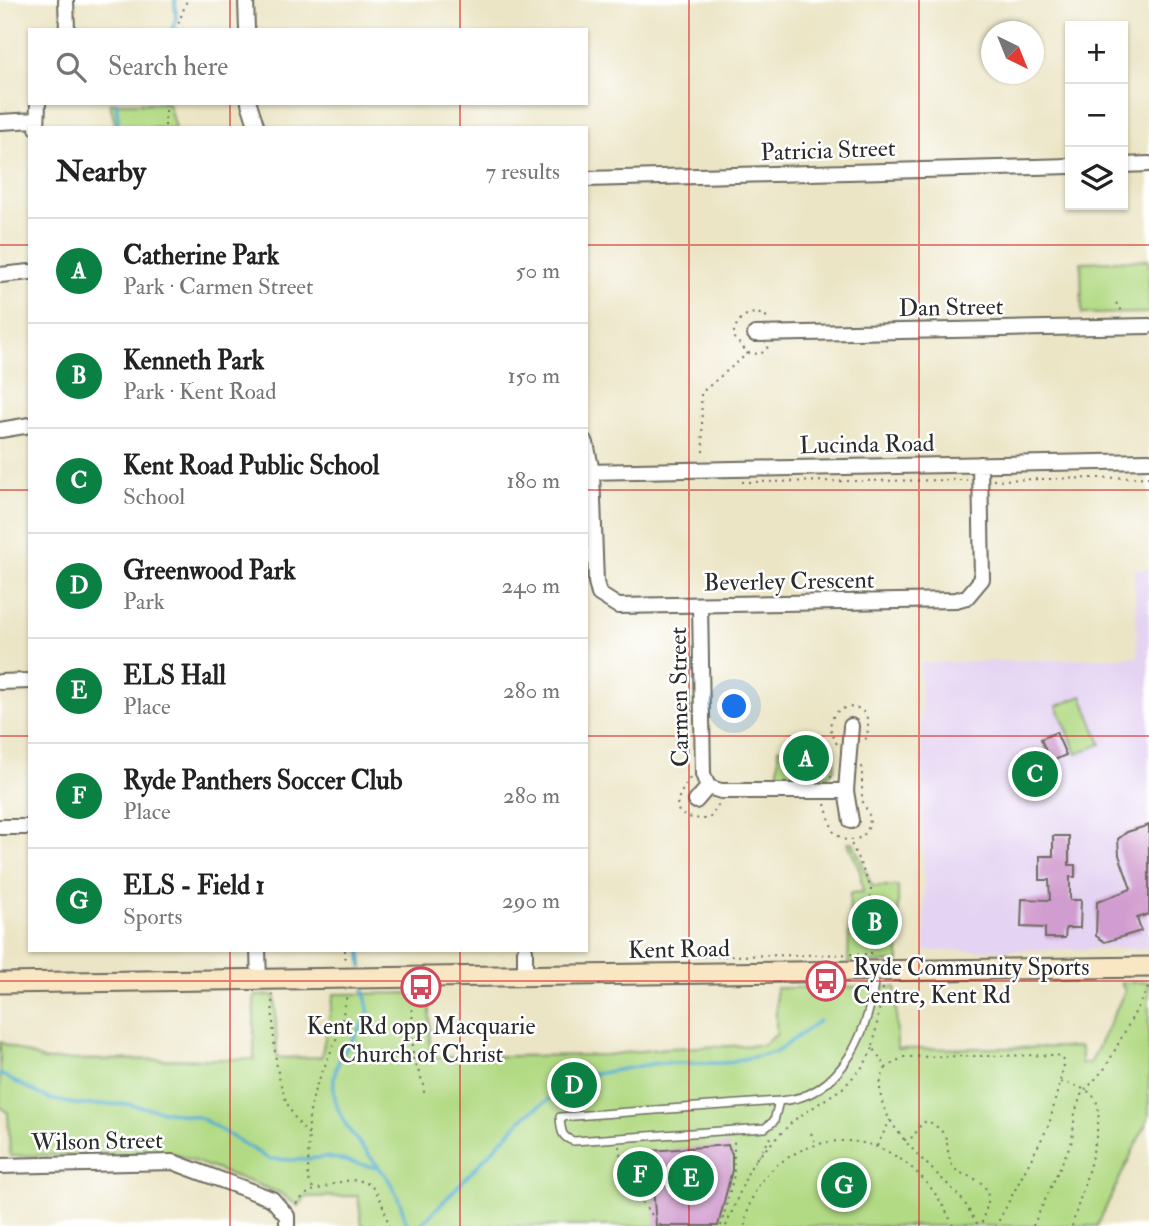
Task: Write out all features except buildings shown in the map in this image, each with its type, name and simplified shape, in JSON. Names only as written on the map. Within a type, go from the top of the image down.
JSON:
[{"type":"street","points":[[66,0],[67,28]]},
{"type":"street","points":[[246,0],[247,28]]},
{"type":"street","points":[[0,122],[36,124],[38,105]]},
{"type":"street","points":[[250,105],[256,126]]},
{"type":"street","points":[[1128,165],[1149,164]]},
{"type":"street","name":"Patricia Street","points":[[588,179],[1065,166]]},
{"type":"street","points":[[0,275],[28,272]]},
{"type":"street","name":"Dan Street","points":[[755,334],[1149,326]]},
{"type":"street","points":[[0,430],[28,425]]},
{"type":"street","name":"Lucinda Road","points":[[589,472],[1149,461]]},
{"type":"street","name":"Beverley Crescent","points":[[589,472],[596,582],[600,594],[618,606],[956,600],[967,597],[982,579],[980,464]]},
{"type":"street","name":"Carmen Street","points":[[700,605],[703,774],[708,787],[721,792],[846,791]]},
{"type":"street","points":[[0,682],[28,681]]},
{"type":"street","points":[[851,726],[846,791],[851,821]]},
{"type":"street","name":"Carmen Street","points":[[696,801],[708,787]]},
{"type":"street","points":[[0,827],[28,827]]},
{"type":"street","points":[[258,952],[266,987]]},
{"type":"street","points":[[525,952],[525,976]]},
{"type":"street","name":"Kent Road","points":[[0,982],[266,987],[525,976],[1149,967]]},
{"type":"street","name":"Wilson Street","points":[[0,1166],[173,1162],[272,1199],[287,1221]]},
{"type":"lane","points":[[779,1101],[774,1121],[765,1128],[566,1139],[562,1133],[560,1118],[779,1101],[822,1087],[845,1063],[863,1031],[880,970]]},
{"type":"path","points":[[177,28],[187,0]]},
{"type":"path","points":[[165,105],[165,126]]},
{"type":"path","points":[[704,452],[701,393],[748,353],[761,354],[769,346]]},
{"type":"path","points":[[988,480],[1149,477]]},
{"type":"path","points":[[838,746],[830,730],[830,722],[839,710],[852,707],[863,712],[869,720],[870,732],[862,747]]},
{"type":"path","points":[[818,801],[829,808],[833,831],[842,839],[862,837],[871,822],[862,800],[862,760]]},
{"type":"path","points":[[691,772],[677,794],[676,801],[681,813],[688,818],[709,819],[716,806],[725,803]]},
{"type":"path","points":[[812,777],[835,777]]},
{"type":"path","points":[[652,957],[871,954],[871,888],[850,840]]},
{"type":"path","points":[[345,952],[345,965],[353,966]]},
{"type":"path","points":[[756,1159],[794,1120],[844,1087],[864,1065],[873,1047],[875,1027],[881,1015],[880,970]]},
{"type":"path","points":[[1033,1226],[1056,1172],[1070,1148],[1077,1104],[1106,1067],[1149,986]]},
{"type":"path","points":[[266,987],[274,1061],[287,1097],[309,1137]]},
{"type":"path","points":[[412,990],[413,1058],[424,1085],[424,1093]]},
{"type":"path","points":[[313,1188],[308,1178],[309,1116],[315,1089],[327,1067],[340,1030],[348,991],[351,991]]},
{"type":"path","points":[[873,1047],[886,1068]]},
{"type":"path","points":[[981,1226],[961,1197],[904,1140],[891,1119],[880,1094],[880,1080],[886,1068],[903,1057],[1057,1055],[1065,1061],[1049,1125],[996,1226]]},
{"type":"path","points":[[1061,1082],[1087,1089],[1097,1102],[1097,1130],[1072,1226]]},
{"type":"path","points":[[876,1147],[891,1119]]},
{"type":"path","points":[[904,1140],[913,1137],[922,1123],[928,1121],[944,1132],[948,1138],[951,1166],[962,1175],[974,1177],[984,1187],[988,1198],[981,1226]]},
{"type":"path","points":[[726,1226],[733,1203],[765,1142],[779,1129]]},
{"type":"path","points":[[721,1226],[734,1175],[733,1130]]},
{"type":"path","points":[[811,1133],[815,1143]]},
{"type":"path","points":[[619,1138],[624,1180],[661,1226]]},
{"type":"path","points":[[745,1226],[755,1194],[772,1167],[815,1143],[838,1140],[876,1147],[902,1160],[918,1173],[939,1200],[953,1226]]},
{"type":"path","points":[[313,1188],[346,1180],[367,1182],[380,1199],[389,1226]]},
{"type":"path","points":[[287,1221],[313,1188]]},
{"type":"shaded area","points":[[1134,569],[1149,569],[1149,948],[925,951],[920,663],[1138,657]]},
{"type":"green space","points":[[110,105],[169,105],[174,126],[116,126]]},
{"type":"green space","points":[[1149,260],[1149,313],[1082,314],[1081,262]]},
{"type":"green space","points":[[1082,696],[1101,744],[1077,754],[1057,706]]},
{"type":"green space","points":[[834,747],[835,768],[828,776],[820,776],[819,782],[778,782],[778,748]]},
{"type":"green space","points":[[853,842],[872,886],[898,886],[899,962],[848,963],[850,893],[863,892],[860,871],[848,843]]},
{"type":"green space","points":[[1149,982],[1149,1117],[1097,1226],[362,1226],[358,1196],[306,1197],[298,1206],[280,1193],[172,1153],[10,1156],[8,1113],[0,1106],[0,1042],[43,1060],[254,1059],[254,996],[275,995],[277,1058],[321,1057],[334,994],[430,993],[430,1057],[606,1055],[667,1048],[762,1045],[776,1035],[776,988],[896,987],[897,1049],[1081,1047],[1081,1063],[1090,1064],[1125,991],[1121,983]]},
{"type":"waterway","points":[[173,28],[176,19],[175,0]]},
{"type":"waterway","points":[[116,105],[119,126]]},
{"type":"waterway","points":[[361,952],[362,967]]},
{"type":"waterway","points":[[364,990],[369,1013],[338,1063],[334,1096],[346,1125],[393,1188],[407,1226]]},
{"type":"waterway","points":[[420,1226],[526,1115],[583,1076],[658,1063],[724,1063],[776,1052],[819,1021]]},
{"type":"waterway","points":[[0,1074],[49,1099],[80,1105],[126,1104],[201,1118],[269,1159],[327,1157],[378,1168]]},
{"type":"place","name":"Catherine Park","points":[[806,758]]},
{"type":"place","name":"Kent Road Public School","points":[[1035,774]]},
{"type":"place","name":"Kenneth Park","points":[[875,922]]},
{"type":"place","name":"Ryde Community Sports Centre, Kent Rd","points":[[826,981]]},
{"type":"place","name":"Kent Rd opp Macquarie Church of Christ","points":[[421,987]]},
{"type":"place","name":"Greenwood Park","points":[[574,1085]]},
{"type":"place","name":"Ryde Panthers Soccer Club","points":[[640,1174]]},
{"type":"place","name":"ELS Hall","points":[[691,1178]]},
{"type":"place","name":"ELS - Field 1","points":[[844,1185]]}]
